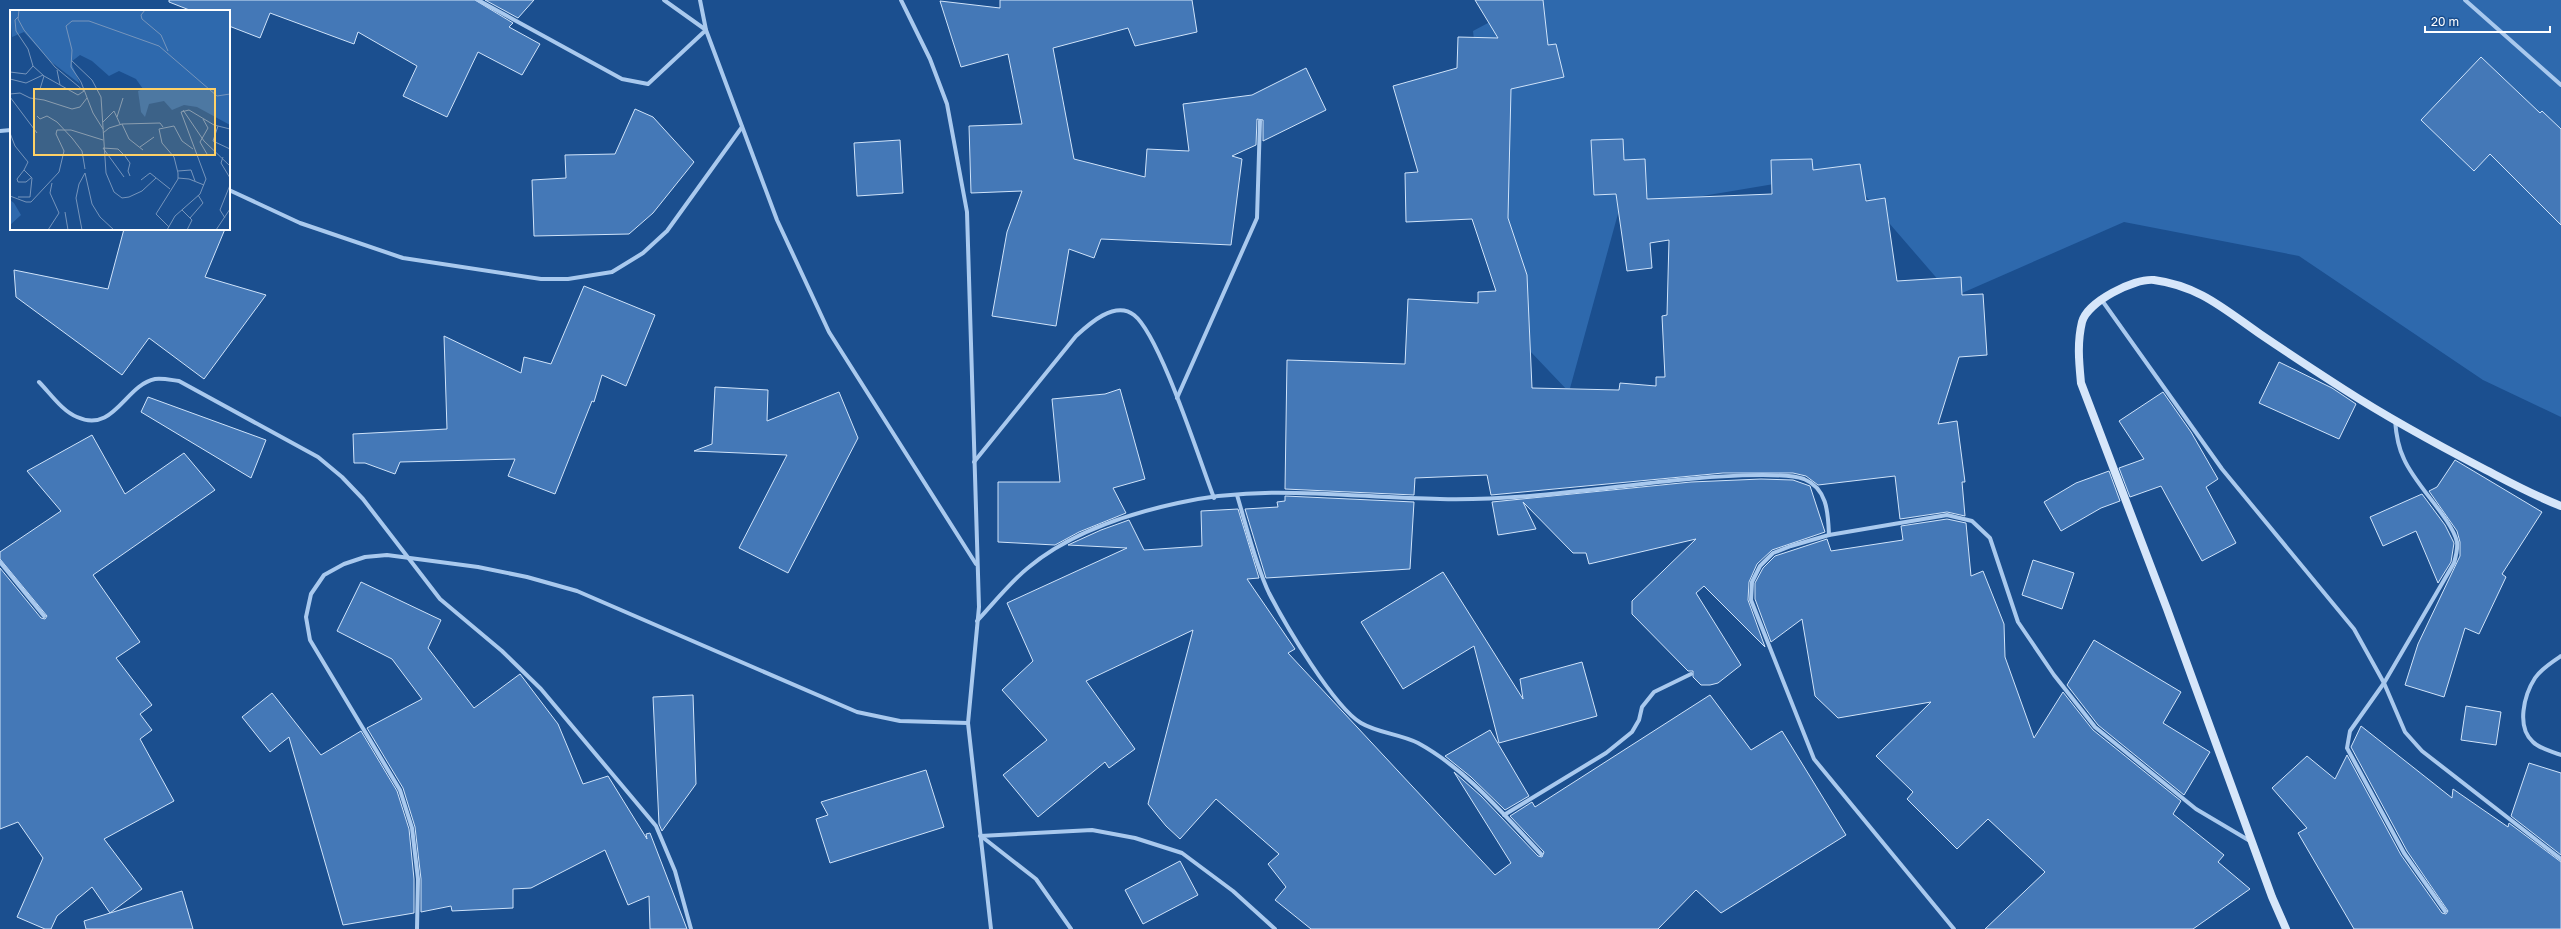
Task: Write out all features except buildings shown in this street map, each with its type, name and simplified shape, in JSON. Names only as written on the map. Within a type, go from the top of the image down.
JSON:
[{"type":"main road","points":[[2286,929],[2252,842],[2170,616],[2081,383],[2077,350],[2082,320],[2101,299],[2121,287],[2152,280],[2189,288],[2219,303],[2340,387],[2395,420],[2448,450],[2561,506]]},
{"type":"street","points":[[478,0],[622,79],[648,84],[706,30]]},
{"type":"street","points":[[664,0],[706,30]]},
{"type":"street","points":[[700,0],[706,30],[777,220],[829,332],[976,564]]},
{"type":"street","points":[[901,0],[930,59],[947,104],[967,212],[976,564],[979,607],[968,723],[991,929]]},
{"type":"street","points":[[2465,0],[2561,84]]},
{"type":"street","points":[[1177,398],[1257,218],[1260,121]]},
{"type":"street","points":[[230,190],[300,223],[403,258],[541,279],[568,279],[612,272],[643,253],[667,231],[742,127]]},
{"type":"street","points":[[0,131],[10,130]]},
{"type":"street","points":[[2101,299],[2222,469],[2354,629],[2384,683],[2405,732],[2422,751],[2561,859]]},
{"type":"street","points":[[974,462],[1076,336],[1103,315],[1115,312],[1134,314],[1148,334],[1177,398],[1214,498]]},
{"type":"street","points":[[39,382],[66,410],[76,417],[88,421],[100,419],[111,414],[142,384],[154,379],[179,381],[318,457],[363,499],[440,599],[502,652],[541,690],[656,826],[675,871],[690,929]]},
{"type":"street","points":[[2395,420],[2396,435],[2404,460],[2424,493],[2454,534],[2457,553],[2449,572],[2384,683],[2350,731],[2347,748],[2404,852],[2445,911]]},
{"type":"street","points":[[977,621],[1028,567],[1056,548],[1105,524],[1179,502],[1237,495],[1294,491],[1439,500],[1490,499],[1694,478],[1784,476],[1805,480],[1819,489],[1826,503],[1829,535]]},
{"type":"street","points":[[1237,495],[1269,592],[1327,687],[1342,707],[1361,723],[1417,743],[1446,761],[1504,814],[1541,854]]},
{"type":"street","points":[[1954,929],[1814,759],[1751,600],[1752,582],[1760,566],[1773,553],[1829,535],[1947,515],[1972,521],[1990,538],[2018,622],[2054,675],[2095,727],[2196,809],[2252,842]]},
{"type":"street","points":[[417,929],[418,880],[412,828],[400,790],[310,640],[306,617],[311,594],[324,575],[344,564],[365,557],[387,555],[478,567],[577,591],[857,712],[900,721],[968,723]]},
{"type":"street","points":[[0,562],[44,616]]},
{"type":"street","points":[[2561,656],[2535,678],[2529,693],[2523,722],[2525,734],[2533,743],[2561,755]]},
{"type":"street","points":[[1504,814],[1606,753],[1632,732],[1639,720],[1642,707],[1654,692],[1691,674]]},
{"type":"street","points":[[980,836],[1092,830],[1135,838],[1182,853],[1233,890],[1275,929]]},
{"type":"street","points":[[980,836],[1036,880],[1070,929]]},
{"type":"shaded area","points":[[1531,0],[2561,0],[2561,417],[2483,380],[2299,256],[2124,222],[1953,297],[1845,172],[1619,210],[1569,392],[1506,326],[1473,31]]}]
